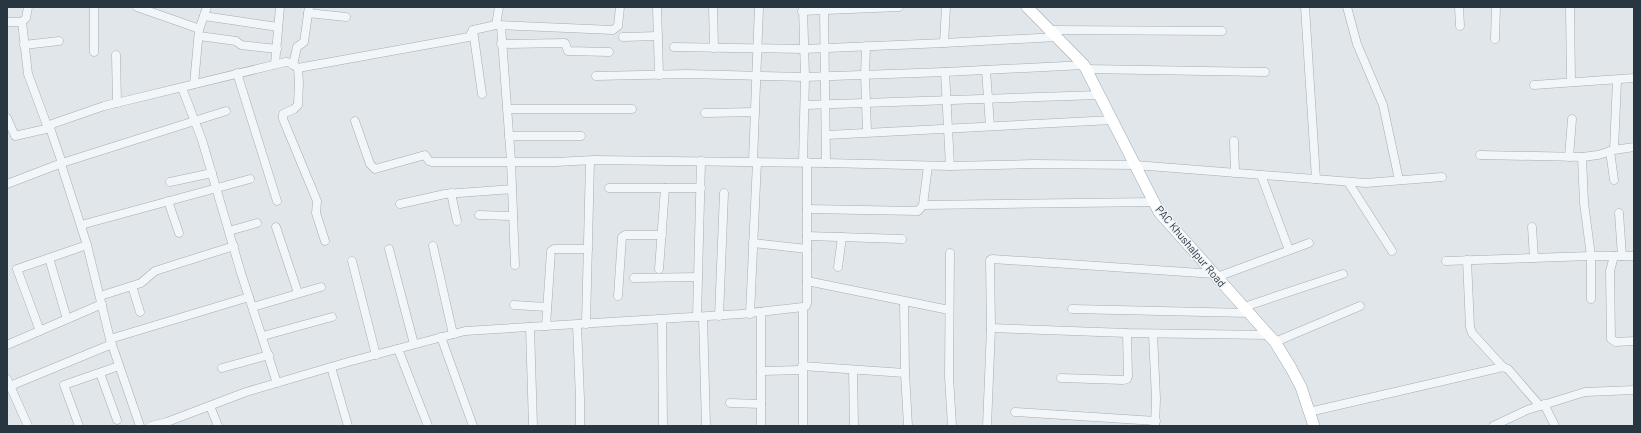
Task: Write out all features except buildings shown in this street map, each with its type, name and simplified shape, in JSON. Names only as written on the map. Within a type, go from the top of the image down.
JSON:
[{"type":"main road","name":"PAC Khushalpur Road","points":[[1027,7],[1085,67],[1159,212],[1272,338],[1301,387],[1314,426]]},
{"type":"street","points":[[7,22],[22,22],[26,18],[28,7]]},
{"type":"street","points":[[94,7],[94,52]]},
{"type":"street","points":[[137,7],[150,9],[197,28],[199,33]]},
{"type":"street","points":[[194,84],[199,33],[207,7]]},
{"type":"street","points":[[275,64],[280,7]]},
{"type":"street","points":[[498,7],[511,161],[515,265]]},
{"type":"street","points":[[473,30],[499,25],[613,30],[618,26],[620,7]]},
{"type":"street","points":[[657,7],[659,75]]},
{"type":"street","points":[[713,7],[714,48]]},
{"type":"street","points":[[750,314],[759,7]]},
{"type":"street","points":[[803,426],[803,308],[807,303],[807,209],[803,9],[824,10],[899,7]]},
{"type":"street","points":[[944,43],[946,7]]},
{"type":"street","points":[[1305,7],[1316,179]]},
{"type":"street","points":[[1347,7],[1358,44],[1382,105],[1398,180]]},
{"type":"street","points":[[1459,7],[1460,26]]},
{"type":"street","points":[[1495,39],[1496,7]]},
{"type":"street","points":[[1570,7],[1571,82]]},
{"type":"street","points":[[325,241],[316,213],[317,201],[283,119],[283,114],[294,109],[298,105],[299,83],[295,67],[297,47],[304,42],[309,10],[346,17]]},
{"type":"street","points":[[824,10],[826,48],[826,162]]},
{"type":"street","points":[[204,16],[278,28]]},
{"type":"street","points":[[22,22],[30,81],[62,164],[87,245],[111,341],[140,426]]},
{"type":"street","points":[[7,118],[15,136],[49,128],[52,124],[116,103],[275,64],[286,62],[295,67],[469,38],[473,30]]},
{"type":"street","points":[[473,30],[482,94]]},
{"type":"street","points":[[674,47],[804,49],[944,43],[1053,33],[1222,31]]},
{"type":"street","points":[[199,33],[236,40],[241,45],[277,49]]},
{"type":"street","points":[[623,37],[658,36]]},
{"type":"street","points":[[24,45],[59,41]]},
{"type":"street","points":[[502,44],[565,43],[568,51],[610,52]]},
{"type":"street","points":[[866,46],[865,75],[867,132]]},
{"type":"street","points":[[116,55],[116,103]]},
{"type":"street","points":[[596,76],[659,75],[805,77],[1085,67],[1265,72]]},
{"type":"street","points":[[986,70],[990,126]]},
{"type":"street","points":[[945,72],[950,166]]},
{"type":"street","points":[[238,73],[277,201]]},
{"type":"street","points":[[1534,85],[1634,78]]},
{"type":"street","points":[[1614,180],[1612,150],[1616,80]]},
{"type":"street","points":[[182,88],[202,140],[277,383]]},
{"type":"street","points":[[805,106],[1099,95]]},
{"type":"street","points":[[507,109],[632,109]]},
{"type":"street","points":[[7,184],[62,164],[226,111]]},
{"type":"street","points":[[705,113],[755,112]]},
{"type":"street","points":[[1569,157],[1572,119]]},
{"type":"street","points":[[826,135],[1112,120]]},
{"type":"street","points":[[355,122],[370,164],[375,169],[425,155],[429,161],[432,162],[594,160],[826,162],[928,166],[1034,164],[1135,165],[1366,183],[1442,177]]},
{"type":"street","points":[[509,136],[581,136]]},
{"type":"street","points":[[1234,141],[1235,173]]},
{"type":"street","points":[[1480,155],[1582,158],[1598,155],[1612,150],[1634,147]]},
{"type":"street","points":[[1582,158],[1584,204],[1591,256],[1591,299]]},
{"type":"street","points":[[586,324],[590,161]]},
{"type":"street","points":[[702,161],[698,277],[706,426]]},
{"type":"street","points":[[807,209],[918,211],[923,204],[928,166]]},
{"type":"street","points":[[170,182],[212,173]]},
{"type":"street","points":[[1261,175],[1289,250]]},
{"type":"street","points":[[81,225],[250,179]]},
{"type":"street","points":[[1348,182],[1392,251]]},
{"type":"street","points":[[609,188],[701,188]]},
{"type":"street","points":[[659,269],[665,188]]},
{"type":"street","points":[[400,204],[436,195],[512,189]]},
{"type":"street","points":[[451,193],[457,221]]},
{"type":"street","points":[[719,316],[724,193]]},
{"type":"street","points":[[168,201],[179,233]]},
{"type":"street","points":[[923,204],[1155,202]]},
{"type":"street","points":[[1619,213],[1622,256]]},
{"type":"street","points":[[479,216],[513,216]]},
{"type":"street","points":[[229,231],[257,223]]},
{"type":"street","points":[[276,227],[298,293]]},
{"type":"street","points":[[1532,227],[1534,258]]},
{"type":"street","points":[[618,296],[622,237],[625,235],[662,235]]},
{"type":"street","points":[[807,236],[902,239]]},
{"type":"street","points":[[838,267],[842,237]]},
{"type":"street","points":[[753,243],[807,248]]},
{"type":"street","points":[[987,426],[991,328],[989,263],[992,259],[1216,275],[1308,243]]},
{"type":"street","points":[[40,331],[17,269],[87,245]]},
{"type":"street","points":[[7,345],[67,320],[101,300],[144,281],[155,271],[234,246]]},
{"type":"street","points":[[433,246],[453,334]]},
{"type":"street","points":[[389,249],[414,344]]},
{"type":"street","points":[[546,326],[551,251],[554,249],[588,249]]},
{"type":"street","points":[[950,253],[949,377],[952,426]]},
{"type":"street","points":[[1614,256],[1610,271],[1611,339],[1616,342],[1634,341]]},
{"type":"street","points":[[1446,261],[1634,256]]},
{"type":"street","points":[[50,258],[67,320]]},
{"type":"street","points":[[1467,260],[1470,327],[1472,332],[1503,367],[1508,369],[1542,405],[1555,426]]},
{"type":"street","points":[[352,261],[376,355]]},
{"type":"street","points":[[1072,309],[1247,310],[1343,274]]},
{"type":"street","points":[[634,278],[698,277]]},
{"type":"street","points":[[807,281],[949,310]]},
{"type":"street","points":[[132,286],[140,312]]},
{"type":"street","points":[[253,306],[321,287]]},
{"type":"street","points":[[27,426],[9,383],[111,341],[249,296]]},
{"type":"street","points":[[904,301],[905,373],[908,426]]},
{"type":"street","points":[[514,305],[547,307]]},
{"type":"street","points":[[991,328],[1272,338],[1360,306]]},
{"type":"street","points":[[151,426],[167,422],[277,383],[465,331],[662,320],[750,314],[803,308]]},
{"type":"street","points":[[761,313],[761,426]]},
{"type":"street","points":[[263,336],[332,317]]},
{"type":"street","points":[[662,320],[663,426]]},
{"type":"street","points":[[577,325],[580,426]]},
{"type":"street","points":[[530,327],[533,426]]},
{"type":"street","points":[[1061,378],[1127,379],[1127,333]]},
{"type":"street","points":[[1015,412],[1155,423],[1156,400],[1153,334]]},
{"type":"street","points":[[441,337],[473,426]]},
{"type":"street","points":[[398,349],[428,426]]},
{"type":"street","points":[[222,368],[269,356]]},
{"type":"street","points":[[79,426],[64,385],[120,366]]},
{"type":"street","points":[[331,367],[348,426]]},
{"type":"street","points":[[1309,412],[1503,367]]},
{"type":"street","points":[[761,371],[802,368],[905,373]]},
{"type":"street","points":[[853,370],[854,426]]},
{"type":"street","points":[[100,373],[117,420]]},
{"type":"street","points":[[1493,426],[1542,405],[1585,392],[1634,390]]},
{"type":"street","points":[[730,404],[761,404]]},
{"type":"street","points":[[210,406],[218,426]]}]
